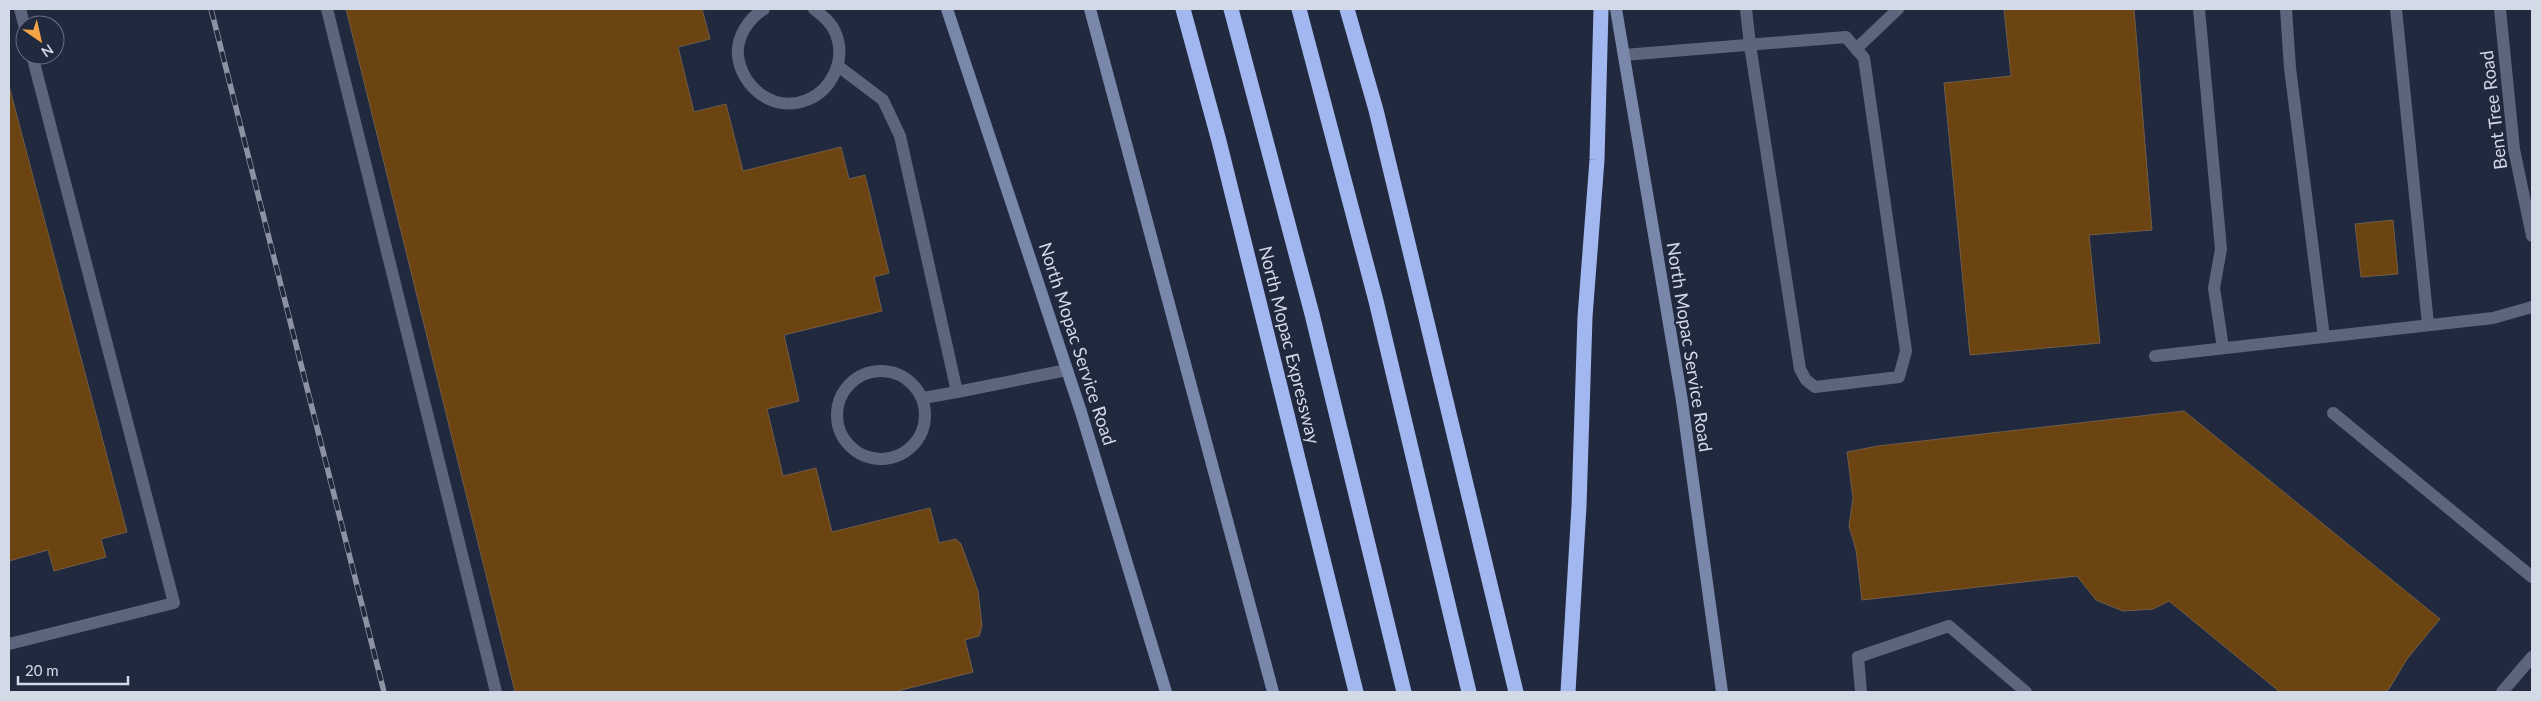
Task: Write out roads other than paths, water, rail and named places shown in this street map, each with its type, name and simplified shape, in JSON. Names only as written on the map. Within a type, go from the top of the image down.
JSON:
[{"type":"highway","name":"North Mopac Expressway","points":[[1183,9],[1219,141],[1356,692]]},
{"type":"highway","points":[[1231,9],[1312,314],[1404,692]]},
{"type":"highway","points":[[1299,9],[1376,301],[1469,692]]},
{"type":"highway","points":[[1347,9],[1376,110],[1516,692]]},
{"type":"highway","points":[[1568,692],[1579,506],[1585,317],[1597,151],[1602,9]]},
{"type":"main road","name":"North Mopac Service Road","points":[[947,9],[1068,370],[1166,692]]},
{"type":"main road","points":[[1090,9],[1273,692]]},
{"type":"main road","name":"North Mopac Service Road","points":[[1616,9],[1682,400],[1722,692]]},
{"type":"street","points":[[327,9],[496,692]]},
{"type":"street","points":[[764,9],[749,21],[741,36],[737,53],[740,69],[748,84],[759,95],[774,102],[790,104],[806,101],[826,86],[838,66],[839,49],[836,34],[826,19],[814,9]]},
{"type":"street","points":[[1624,55],[1750,45],[1846,37],[1856,48],[1864,58],[1906,351],[1899,377],[1888,380],[1815,387],[1806,380],[1800,369],[1750,45],[1746,9]]},
{"type":"street","points":[[1856,48],[1898,9]]},
{"type":"street","points":[[2199,9],[2221,250],[2214,288],[2223,348]]},
{"type":"street","points":[[2286,9],[2290,68],[2324,337]]},
{"type":"street","points":[[2396,9],[2428,324]]},
{"type":"street","name":"Bent Tree Road","points":[[2500,9],[2514,149],[2532,236]]},
{"type":"street","points":[[9,644],[174,603],[35,65]]},
{"type":"street","points":[[838,66],[883,100],[900,136],[957,392]]},
{"type":"street","points":[[2155,356],[2493,318],[2532,307]]},
{"type":"street","points":[[923,398],[1068,370]]},
{"type":"street","points":[[873,371],[896,373],[915,385],[923,398],[926,412],[925,425],[919,439],[910,449],[898,456],[884,459],[870,458],[857,453],[839,431],[837,416],[839,400],[846,387],[858,376],[873,371]]},
{"type":"street","points":[[2333,414],[2532,577]]},
{"type":"street","points":[[1861,692],[1858,657],[1949,626],[2026,692]]},
{"type":"street","points":[[2502,692],[2532,657]]},
{"type":"railway","points":[[211,9],[384,692]]}]
